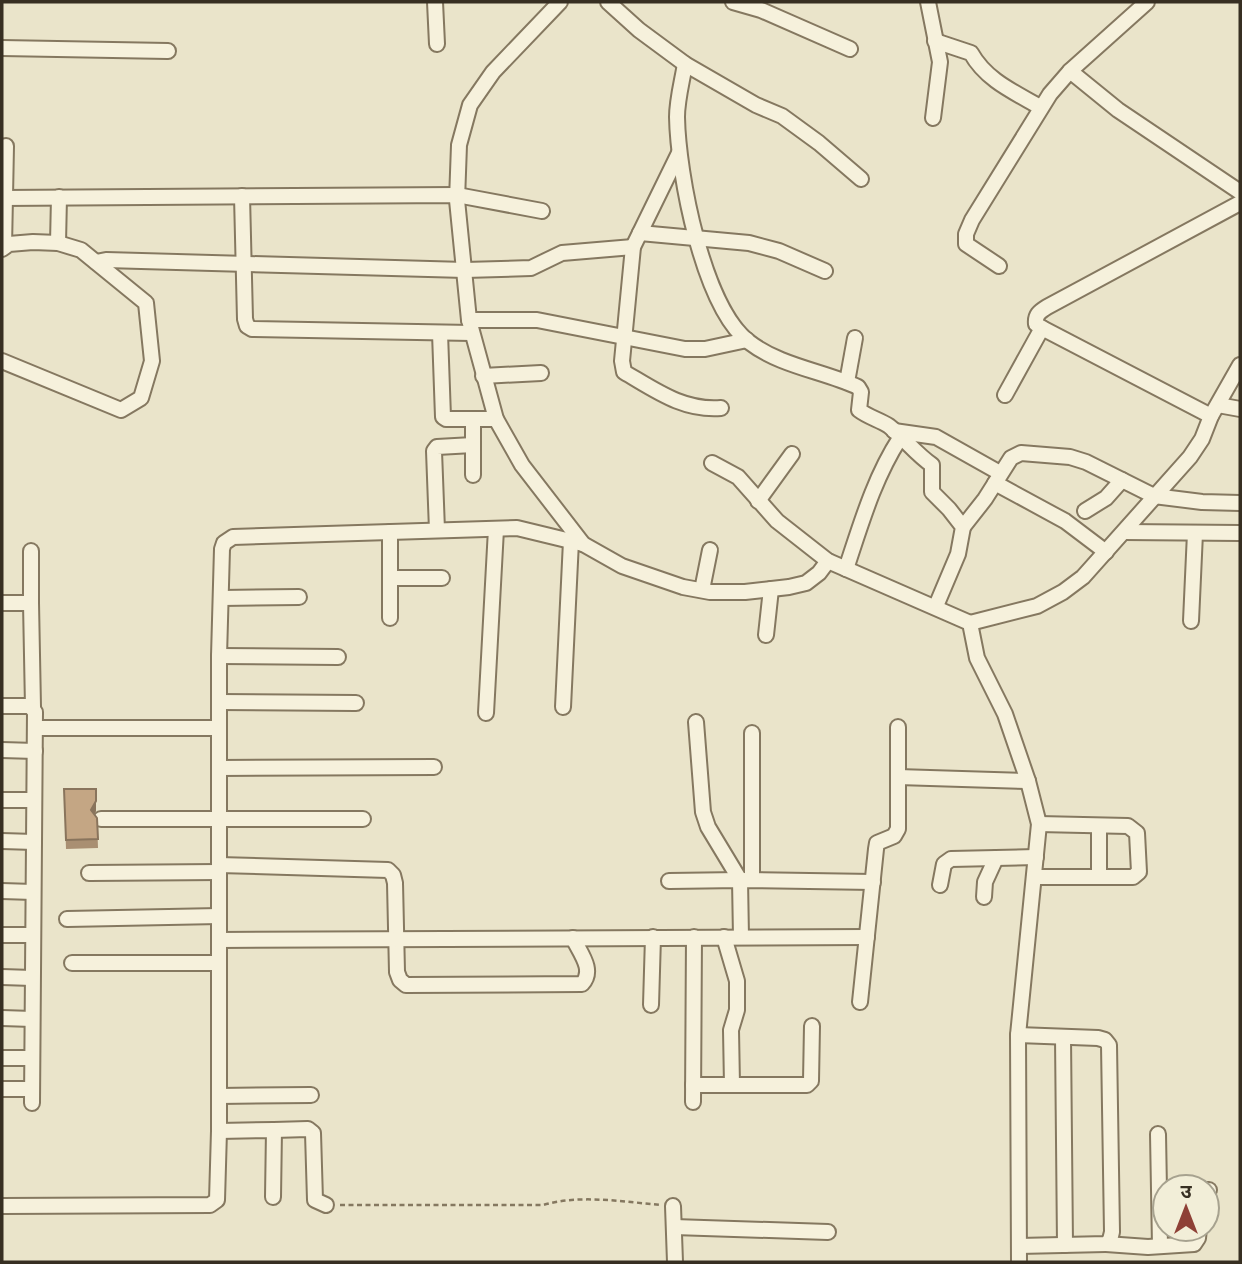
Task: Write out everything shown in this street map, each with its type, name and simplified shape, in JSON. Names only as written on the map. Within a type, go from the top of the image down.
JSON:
[{"type":"street","points":[[435,2],[437,44]]},
{"type":"street","points":[[560,2],[493,72],[470,105],[459,145],[457,195],[470,326],[496,419],[522,465],[577,543],[563,707]]},
{"type":"street","points":[[608,2],[639,30],[685,64],[756,105],[782,116],[861,179]]},
{"type":"street","points":[[733,2],[761,9],[850,49]]},
{"type":"street","points":[[928,2],[940,62],[933,118]]},
{"type":"street","points":[[999,266],[970,248],[966,244],[966,234],[1040,107],[1070,71],[1147,2]]},
{"type":"street","points":[[935,41],[971,53],[978,66],[999,84],[1040,107]]},
{"type":"street","points":[[2,48],[168,51]]},
{"type":"street","points":[[685,64],[677,114],[679,153],[697,239],[729,319],[747,341],[765,354],[858,387],[861,391],[859,410],[888,425],[932,465],[932,492],[963,527]]},
{"type":"street","points":[[1070,71],[1118,110],[1240,192]]},
{"type":"street","points":[[3,248],[6,146]]},
{"type":"street","points":[[679,153],[637,240],[622,361],[624,372],[662,396],[721,408]]},
{"type":"street","points":[[3,198],[457,195],[542,211]]},
{"type":"street","points":[[242,196],[245,319],[247,326],[252,329],[439,333],[470,326],[537,320],[694,350],[747,341]]},
{"type":"street","points":[[58,243],[59,197]]},
{"type":"street","points":[[1240,203],[1038,313],[1036,324],[1214,410],[1240,409]]},
{"type":"street","points":[[96,262],[243,262],[465,270],[531,268],[562,253],[637,240],[697,239],[762,246],[825,271]]},
{"type":"street","points":[[2,361],[121,410],[141,398],[152,362],[146,303],[96,262],[80,250],[58,243],[9,244],[3,248]]},
{"type":"street","points":[[1005,395],[1042,328]]},
{"type":"street","points":[[439,333],[442,415],[446,419],[496,419]]},
{"type":"street","points":[[847,382],[855,338]]},
{"type":"street","points":[[712,463],[738,477],[777,522],[828,561],[970,623],[1037,606],[1083,577],[1190,457],[1240,365]]},
{"type":"street","points":[[483,376],[541,373]]},
{"type":"street","points":[[473,419],[473,475]]},
{"type":"street","points":[[897,434],[936,437],[1065,521],[1106,552]]},
{"type":"street","points":[[846,569],[873,489],[897,434]]},
{"type":"street","points":[[437,530],[433,451],[436,447],[473,445]]},
{"type":"street","points":[[936,606],[958,554],[963,527],[1011,458],[1021,453],[1078,459],[1154,496],[1240,503]]},
{"type":"street","points":[[758,501],[792,454]]},
{"type":"street","points":[[1085,511],[1106,498],[1122,480]]},
{"type":"street","points":[[486,713],[496,529]]},
{"type":"street","points":[[2,1206],[210,1205],[215,1203],[219,1195],[219,656],[222,550],[228,539],[437,530],[532,531],[577,543],[642,574],[702,590],[745,592],[806,583],[819,573],[828,561]]},
{"type":"street","points":[[390,532],[390,618]]},
{"type":"street","points":[[1125,532],[1240,533]]},
{"type":"street","points":[[1191,621],[1195,533]]},
{"type":"street","points":[[702,590],[710,550]]},
{"type":"street","points":[[2,1089],[32,1096],[35,712],[31,551]]},
{"type":"street","points":[[390,578],[442,578]]},
{"type":"street","points":[[766,635],[771,589]]},
{"type":"street","points":[[222,597],[299,597]]},
{"type":"street","points":[[2,603],[31,603]]},
{"type":"street","points":[[970,623],[977,658],[1005,714],[1028,781],[1038,824],[1037,857],[1018,1035],[1019,1262]]},
{"type":"street","points":[[219,656],[338,657]]},
{"type":"street","points":[[219,702],[356,703]]},
{"type":"street","points":[[2,706],[33,707]]},
{"type":"street","points":[[696,722],[703,812],[708,827],[746,880]]},
{"type":"street","points":[[860,1002],[877,843],[898,833],[898,727]]},
{"type":"street","points":[[35,729],[219,729]]},
{"type":"street","points":[[741,937],[752,733]]},
{"type":"street","points":[[2,750],[35,751]]},
{"type":"street","points":[[219,768],[434,767]]},
{"type":"street","points":[[898,777],[1028,781]]},
{"type":"street","points":[[2,800],[34,800]]},
{"type":"street","points":[[101,819],[363,819]]},
{"type":"street","points":[[1035,877],[1133,877],[1139,872],[1136,830],[1128,826],[1038,824]]},
{"type":"street","points":[[1099,826],[1099,876]]},
{"type":"street","points":[[2,841],[34,842]]},
{"type":"street","points":[[940,885],[944,864],[951,859],[1037,857]]},
{"type":"street","points":[[984,897],[985,882],[996,858]]},
{"type":"street","points":[[89,873],[219,868],[388,870],[395,883],[397,972],[406,985],[582,984],[588,978],[588,970],[573,938]]},
{"type":"street","points":[[669,881],[873,882]]},
{"type":"street","points":[[2,891],[33,892]]},
{"type":"street","points":[[67,919],[219,916]]},
{"type":"street","points":[[2,935],[33,936]]},
{"type":"street","points":[[651,1004],[653,937]]},
{"type":"street","points":[[693,1102],[694,937]]},
{"type":"street","points":[[724,937],[737,981],[737,1010],[732,1030],[732,1085]]},
{"type":"street","points":[[219,940],[867,937]]},
{"type":"street","points":[[72,964],[219,964]]},
{"type":"street","points":[[2,977],[32,978]]},
{"type":"street","points":[[2,1018],[32,1019]]},
{"type":"street","points":[[693,1085],[807,1085],[811,1081],[812,1026]]},
{"type":"street","points":[[1018,1035],[1098,1038],[1109,1045],[1112,1232],[1106,1244]]},
{"type":"street","points":[[1063,1037],[1066,1245]]},
{"type":"street","points":[[2,1058],[31,1058]]},
{"type":"street","points":[[219,1096],[311,1095]]},
{"type":"street","points":[[219,1131],[308,1129],[313,1133],[315,1199],[326,1205]]},
{"type":"street","points":[[273,1196],[274,1130]]},
{"type":"street","points":[[1158,1134],[1161,1173]]},
{"type":"street","points":[[673,1206],[675,1262]]},
{"type":"street","points":[[674,1227],[828,1232]]},
{"type":"street","points":[[1019,1245],[1160,1246],[1195,1243]]},
{"type":"path","points":[[326,1205],[543,1205],[557,1201],[597,1200],[673,1206]]},
{"type":"building","points":[[64,789],[96,789],[96,801],[91,810],[97,818],[98,839],[66,840]]}]
